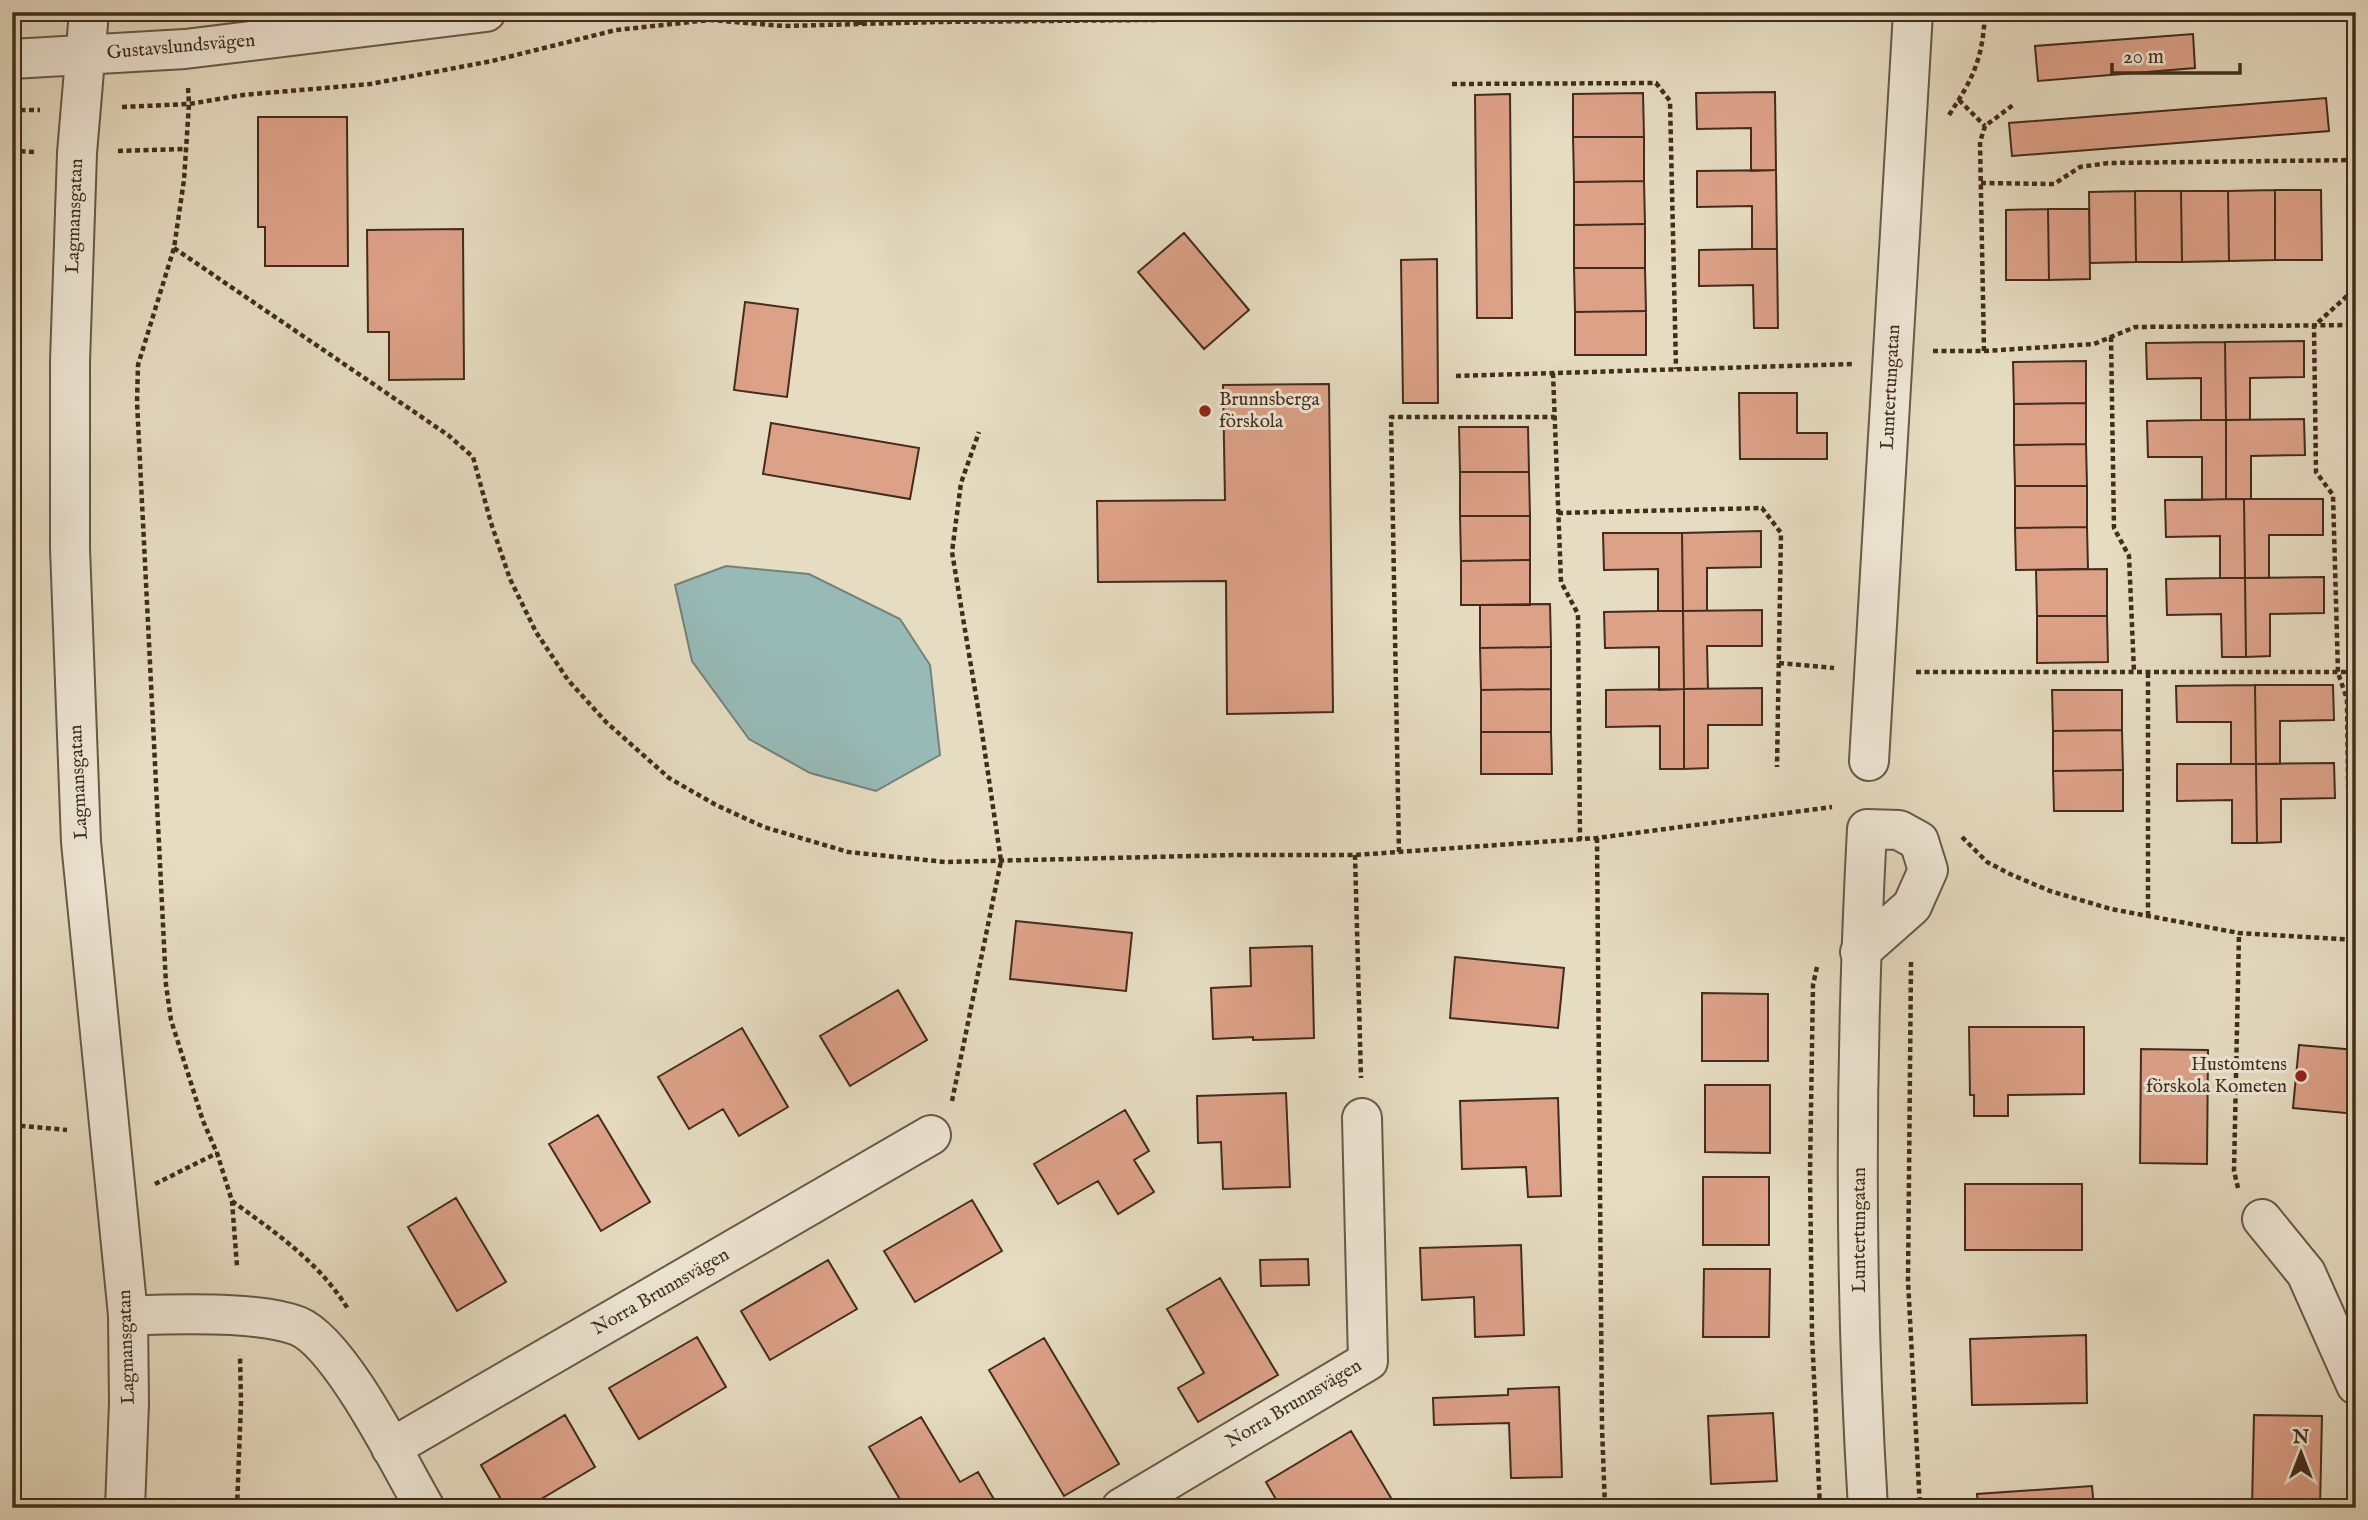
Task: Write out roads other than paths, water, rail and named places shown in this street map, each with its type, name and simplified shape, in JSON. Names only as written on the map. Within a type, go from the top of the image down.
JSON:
[{"type":"street","name":"Lagmansgatan","points":[[89,12],[77,153],[71,362],[74,687],[81,842],[128,1315],[129,1403],[125,1508]]},
{"type":"street","name":"Gustavslundsvägen","points":[[12,60],[185,49],[486,12]]},
{"type":"street","name":"Luntertungatan","points":[[1869,761],[1913,13]]},
{"type":"street","name":"Luntertungatan","points":[[1860,952],[1859,1248],[1862,1410],[1868,1508]]},
{"type":"street","name":"Norra Brunnsvägen","points":[[1121,1508],[1368,1361],[1362,1118]]},
{"type":"street","name":"Norra Brunnsvägen","points":[[391,1448],[931,1135]]},
{"type":"street","points":[[2262,1219],[2306,1273],[2356,1385]]},
{"type":"street","points":[[128,1315],[239,1317],[298,1326],[318,1339],[365,1401],[425,1508]]},
{"type":"water","points":[[726,566],[809,574],[900,619],[930,665],[940,755],[876,791],[810,773],[749,739],[692,661],[675,585]]},
{"type":"place","name":"Brunnsberga förskola","points":[[1205,411]]},
{"type":"place","name":"Hustomtens förskola Kometen","points":[[2301,1076]]}]
